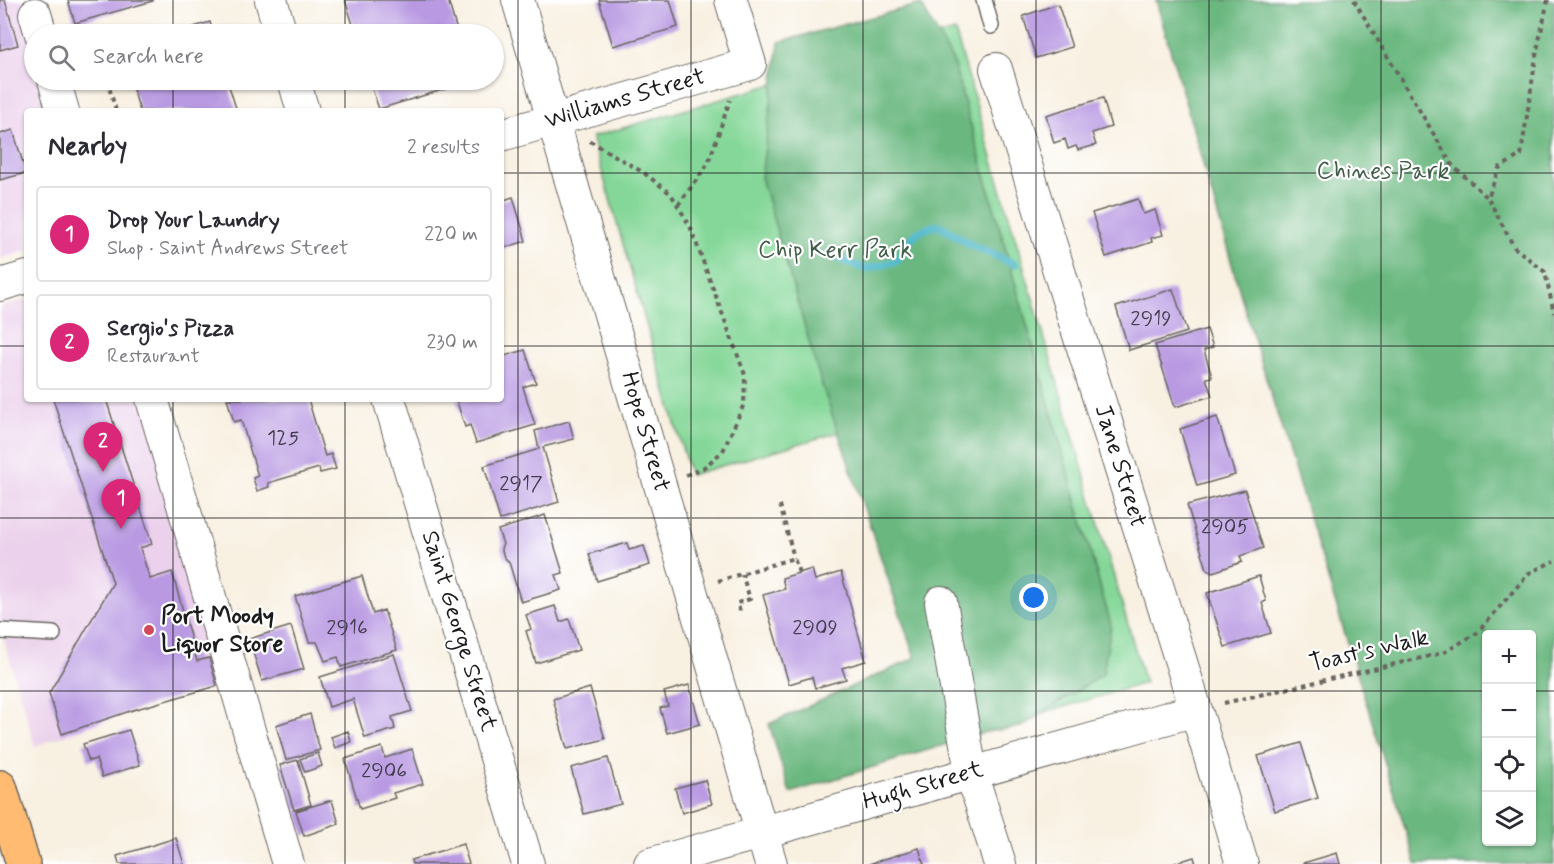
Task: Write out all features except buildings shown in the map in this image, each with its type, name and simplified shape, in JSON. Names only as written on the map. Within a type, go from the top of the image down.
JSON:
[{"type":"main road","points":[[0,787],[23,864]]},
{"type":"street","points":[[271,0],[278,24]]},
{"type":"street","name":"Hope Street","points":[[518,0],[771,864]]},
{"type":"street","name":"Williams Street","points":[[504,134],[750,64],[731,0]]},
{"type":"street","name":"Jane Street","points":[[996,69],[1242,864]]},
{"type":"street","points":[[57,90],[62,108]]},
{"type":"street","points":[[297,90],[302,108]]},
{"type":"street","points":[[0,285],[24,277]]},
{"type":"street","points":[[153,402],[288,864]]},
{"type":"street","name":"Saint George Street","points":[[390,402],[528,864]]},
{"type":"street","points":[[941,602],[971,772],[1000,864]]},
{"type":"street","name":"Hugh Street","points":[[650,864],[1196,710]]},
{"type":"lane","points":[[984,0],[991,26]]},
{"type":"lane","points":[[0,631],[54,634]]},
{"type":"path","points":[[1354,0],[1452,165],[1488,198],[1514,247],[1545,272],[1554,313]]},
{"type":"path","points":[[1488,198],[1499,168],[1521,155],[1537,50],[1548,0]]},
{"type":"path","points":[[110,90],[115,108]]},
{"type":"path","points":[[678,205],[708,164],[733,91]]},
{"type":"path","points":[[587,139],[644,173],[671,194],[690,226],[745,375],[744,404],[723,451],[703,468],[684,476]]},
{"type":"path","points":[[780,505],[799,573]]},
{"type":"path","points":[[715,582],[794,558]]},
{"type":"path","name":"Toast's Walk","points":[[1196,710],[1443,653],[1477,633],[1529,573],[1554,561]]},
{"type":"path","points":[[740,611],[737,603],[750,599],[742,574]]},
{"type":"shaded area","points":[[0,0],[39,0],[35,24],[24,24],[24,90],[63,90],[68,108],[24,108],[24,252],[0,259]]},
{"type":"shaded area","points":[[24,300],[24,402],[149,402],[224,679],[35,746],[0,627],[0,307]]},
{"type":"green space","name":"Chines Park","points":[[1156,0],[1554,0],[1554,864],[1416,864],[1245,310]]},
{"type":"green space","name":"Chip Kerr Park","points":[[921,4],[953,61],[1111,625],[1103,674],[1021,727],[986,732],[790,793],[769,724],[915,658],[820,379],[761,177],[779,42]]},
{"type":"green space","name":"Chip Kerr Park","points":[[955,31],[1145,683],[955,739],[864,425],[690,475],[592,137]]},
{"type":"waterway","points":[[831,256],[866,269],[897,261],[913,237],[923,230],[939,225],[971,245],[1015,264]]},
{"type":"place","name":"Sergio's Pizza","points":[[103,472]]},
{"type":"place","name":"Drop Your Laundry","points":[[121,529]]},
{"type":"place","name":"Port Moody Liquor Store","points":[[149,630]]}]
